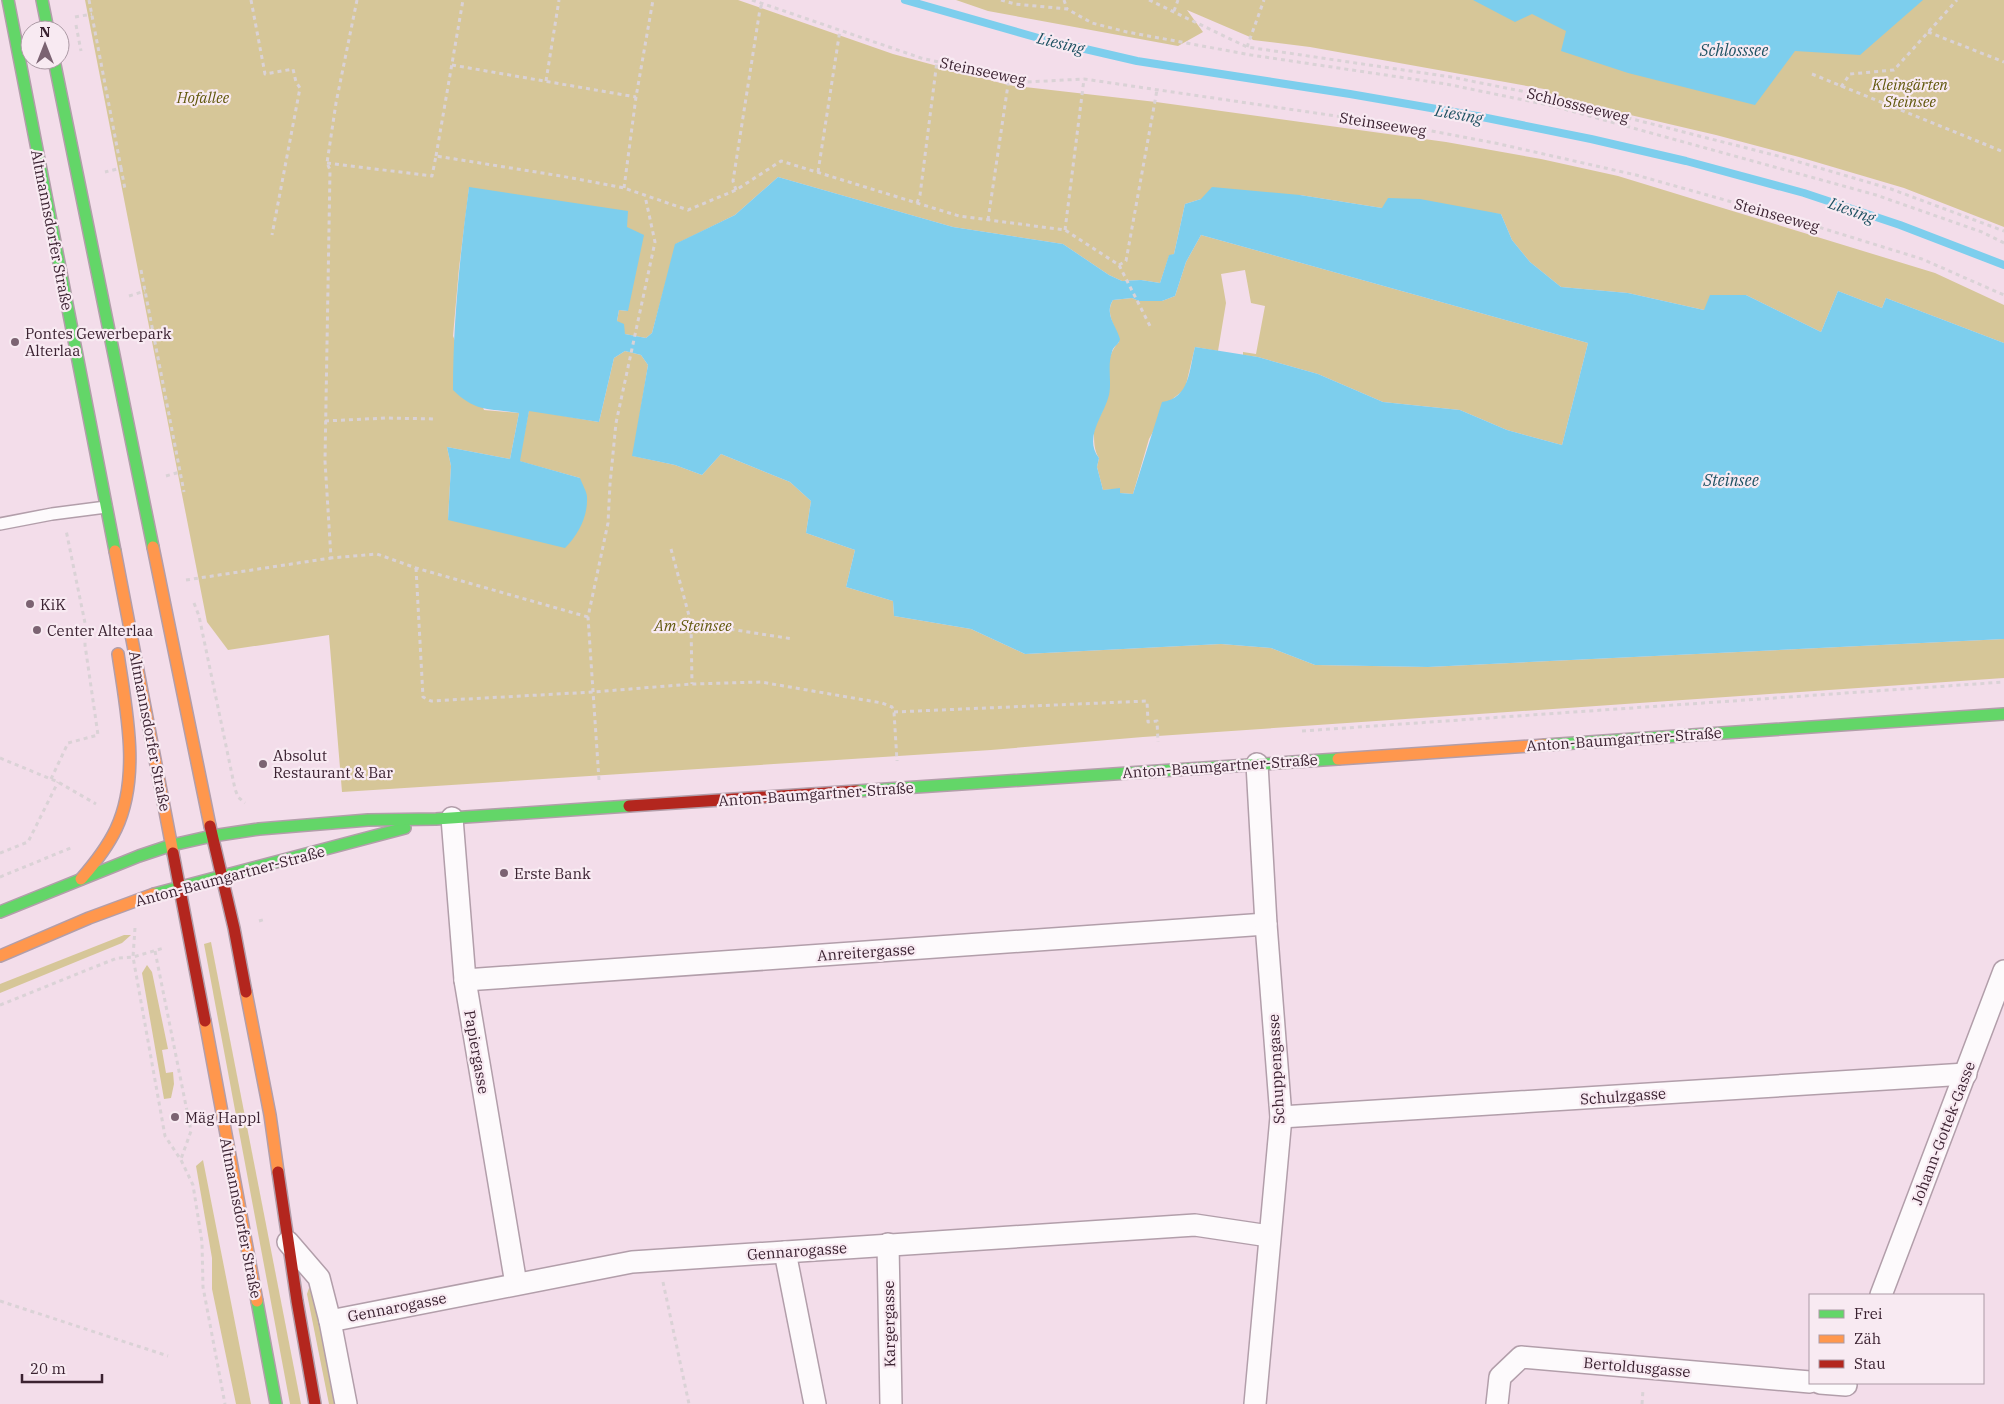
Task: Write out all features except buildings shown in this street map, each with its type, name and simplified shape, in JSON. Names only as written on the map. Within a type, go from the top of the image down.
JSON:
[{"type":"main road","name":"Altmannsdorfer Straße","points":[[8,0],[12,43],[120,576],[180,886],[276,1404]]},
{"type":"main road","points":[[42,0],[46,20]]},
{"type":"main road","points":[[56,70],[212,836],[234,928],[270,1115],[288,1242],[315,1404]]},
{"type":"main road","points":[[114,599],[120,576]]},
{"type":"main road","points":[[81,880],[105,850],[126,805],[130,745],[117,646]]},
{"type":"main road","name":"Anton-Baumgartner-Straße","points":[[0,912],[139,856],[212,836],[259,829],[349,821],[444,818],[2004,714]]},
{"type":"main road","name":"Anton-Baumgartner-Straße","points":[[0,956],[137,900],[180,886],[364,841],[444,818]]},
{"type":"street","name":"Schuppengasse","points":[[1255,1404],[1281,1118],[1266,924],[1257,764]]},
{"type":"street","name":"Papiergasse","points":[[444,818],[465,980],[516,1284]]},
{"type":"street","name":"Anreitergasse","points":[[465,980],[1266,924]]},
{"type":"street","name":"Johann-Gottek-Gasse","points":[[1881,1294],[2004,971]]},
{"type":"street","name":"Schulzgasse","points":[[1281,1118],[1966,1074]]},
{"type":"street","name":"Gennarogasse","points":[[330,1321],[632,1262],[1195,1225],[1269,1236]]},
{"type":"street","points":[[288,1242],[318,1278],[330,1321],[346,1404]]},
{"type":"street","name":"Kargergasse","points":[[888,1244],[891,1404]]},
{"type":"street","points":[[785,1252],[815,1404]]},
{"type":"street","name":"Bertoldusgasse","points":[[1497,1404],[1500,1377],[1521,1357],[1809,1382]]},
{"type":"street","points":[[1823,1384],[1844,1391]]},
{"type":"lane","points":[[0,524],[63,512],[106,507]]},
{"type":"path","points":[[89,0],[125,189]]},
{"type":"path","points":[[251,0],[265,74],[293,69],[296,82],[300,88],[272,235]]},
{"type":"path","points":[[331,558],[325,461],[330,170],[327,163],[336,103],[357,0]]},
{"type":"path","points":[[327,163],[432,176],[463,0]]},
{"type":"path","points":[[546,81],[559,0]]},
{"type":"path","points":[[624,188],[636,97],[653,0]]},
{"type":"path","name":"Steinseeweg","points":[[752,0],[921,58],[1026,82],[1084,79],[1411,127],[1495,143],[1636,175],[1789,218],[1922,259],[2004,295]]},
{"type":"path","points":[[1001,0],[1015,4],[1067,10],[1092,23],[1127,32],[1251,54],[1446,84],[1552,106],[1876,194],[1982,232],[2004,243]]},
{"type":"path","points":[[1064,0],[1067,10]]},
{"type":"path","name":"Schlossseeweg","points":[[1149,0],[1247,47],[1452,78],[1536,94],[1782,156],[1892,189],[2004,231]]},
{"type":"path","points":[[1174,11],[1178,0]]},
{"type":"path","points":[[1247,47],[1264,0]]},
{"type":"path","points":[[1841,87],[1850,74],[1894,70],[1957,0]]},
{"type":"path","points":[[736,190],[733,181],[762,4]]},
{"type":"path","points":[[75,17],[92,14]]},
{"type":"path","points":[[818,172],[840,30]]},
{"type":"path","points":[[1928,32],[2004,62]]},
{"type":"path","points":[[917,203],[920,195],[937,61]]},
{"type":"path","points":[[452,65],[636,97]]},
{"type":"path","points":[[1812,74],[2004,152]]},
{"type":"path","points":[[988,220],[1009,78]]},
{"type":"path","points":[[1065,230],[1084,79]]},
{"type":"path","points":[[1119,265],[1126,261],[1158,90]]},
{"type":"path","points":[[436,156],[624,188],[688,210],[736,190],[781,161],[959,216],[1065,230],[1119,265],[1150,326]]},
{"type":"path","points":[[104,172],[120,168]]},
{"type":"path","points":[[599,780],[588,617],[608,523],[616,423],[655,242],[644,195]]},
{"type":"path","points":[[141,270],[184,492]]},
{"type":"path","points":[[129,296],[145,291]]},
{"type":"path","points":[[325,421],[386,418],[436,419]]},
{"type":"path","points":[[165,476],[180,472]]},
{"type":"path","points":[[51,779],[68,743],[98,735],[85,645],[85,623],[63,512]]},
{"type":"path","points":[[671,549],[691,623],[692,684]]},
{"type":"path","points":[[186,580],[331,558],[377,554],[416,568],[588,617]]},
{"type":"path","points":[[416,568],[422,697],[430,701],[593,692],[692,684],[761,682],[882,703],[892,707],[894,712],[897,761]]},
{"type":"path","points":[[691,623],[793,639]]},
{"type":"path","points":[[894,712],[1146,701],[1148,722],[1156,721],[1158,742]]},
{"type":"path","points":[[0,758],[58,782],[91,801]]},
{"type":"path","points":[[0,852],[28,842],[58,782]]},
{"type":"path","points":[[235,789],[238,797],[244,803],[254,804]]},
{"type":"path","points":[[155,950],[192,1131],[181,1160]]},
{"type":"path","points":[[0,1005],[117,958],[133,957],[165,1136],[181,1160],[193,1185],[202,1242],[203,1288],[226,1404]]},
{"type":"path","points":[[659,1260],[690,1404]]},
{"type":"path","points":[[0,1301],[168,1356]]},
{"type":"green space","name":"Am Steinsee","points":[[85,0],[738,0],[893,54],[1008,85],[1156,102],[1446,142],[1541,159],[1618,176],[1935,273],[2004,305],[2004,343],[1886,298],[1882,308],[1838,291],[1821,332],[1746,295],[1704,310],[1628,293],[1561,287],[1530,262],[1512,240],[1501,214],[1382,208],[1300,195],[1201,199],[1185,204],[1174,254],[1169,256],[1160,283],[1141,280],[1122,281],[1109,275],[1063,244],[953,227],[778,177],[735,215],[676,244],[652,333],[646,338],[625,334],[617,321],[619,310],[628,311],[469,188],[453,336],[484,410],[519,413],[510,459],[447,447],[451,466],[448,520],[580,478],[519,461],[529,410],[599,422],[614,358],[625,351],[641,355],[648,365],[633,456],[675,465],[702,475],[721,454],[790,482],[811,501],[806,533],[855,550],[846,587],[893,601],[894,616],[971,629],[1025,654],[1221,644],[1271,648],[1315,665],[1428,667],[2004,639],[2004,678],[1143,737],[991,750],[342,792],[329,635],[228,650],[207,622]]},
{"type":"green space","name":"Kleingärten Steinsee","points":[[956,0],[2004,0],[2004,227],[1904,188],[1716,135],[1549,96],[1544,89],[1310,47],[1253,40],[1187,10],[1203,32],[1178,46],[988,11]]},
{"type":"green space","points":[[1201,235],[1588,343],[1562,445],[1507,430],[1460,410],[1383,402],[1318,374],[1258,357],[1243,355],[1243,352],[1256,354],[1265,306],[1251,303],[1245,270],[1221,274],[1226,303],[1218,351],[1195,347],[1185,389],[1170,401],[1149,439],[1133,494],[1120,493],[1120,489],[1103,490],[1097,467],[1099,458],[1095,449],[1094,432],[1104,406],[1107,372],[1111,356],[1119,342],[1110,316],[1111,305],[1113,300],[1132,298],[1139,301],[1162,301],[1175,296],[1186,262]]},
{"type":"green space","points":[[124,935],[131,935],[122,943],[0,993],[0,984]]},
{"type":"green space","points":[[211,942],[301,1404],[290,1404],[204,944]]},
{"type":"green space","points":[[147,965],[152,972],[168,1049],[162,1050],[166,1073],[173,1072],[174,1084],[171,1098],[164,1099],[142,973]]},
{"type":"green space","points":[[203,1160],[251,1404],[236,1404],[212,1289],[212,1258],[196,1166]]},
{"type":"green space","points":[[309,1288],[314,1292],[336,1404],[329,1404],[307,1294]]},
{"type":"water","name":"Schlosssee","points":[[1473,0],[1923,0],[1860,55],[1795,51],[1755,105],[1628,73],[1561,51],[1566,31],[1532,14],[1515,22]]},
{"type":"water","name":"Steinsee","points":[[778,177],[953,227],[1063,244],[1109,275],[1122,281],[1141,280],[1160,283],[1169,255],[1174,254],[1185,204],[1201,199],[1212,187],[1300,195],[1382,208],[1388,198],[1420,199],[1501,214],[1512,240],[1530,262],[1561,287],[1628,293],[1704,310],[1710,295],[1746,295],[1821,332],[1838,291],[1882,308],[1886,298],[2004,343],[2004,639],[1428,667],[1315,665],[1271,648],[1221,644],[1025,654],[971,629],[894,616],[893,601],[846,587],[855,550],[806,533],[811,501],[790,482],[721,454],[702,475],[675,465],[632,456],[648,365],[641,355],[625,351],[614,358],[599,422],[529,411],[520,461],[580,478],[587,495],[584,518],[574,537],[565,548],[448,520],[451,466],[447,447],[510,459],[519,413],[491,410],[476,406],[469,403],[453,390],[458,288],[469,187],[628,211],[627,227],[644,235],[628,311],[619,310],[617,321],[624,324],[625,334],[646,338],[652,333],[675,244],[735,215]],"holes":[[[1201,235],[1588,343],[1562,445],[1507,430],[1460,410],[1383,402],[1318,374],[1258,357],[1195,347],[1187,382],[1183,389],[1178,395],[1162,402],[1133,494],[1120,493],[1120,488],[1103,490],[1097,467],[1099,458],[1093,442],[1096,427],[1109,395],[1111,357],[1120,339],[1110,315],[1111,305],[1113,300],[1132,298],[1139,301],[1162,301],[1175,296],[1186,262]]]},
{"type":"waterway","name":"Liesing","points":[[905,0],[1042,39],[1137,61],[1477,116],[1591,139],[1686,161],[1804,193],[1900,225],[2004,265]]},
{"type":"traffic: fast","points":[[8,0],[115,551]]},
{"type":"traffic: fast","points":[[42,0],[46,20]]},
{"type":"traffic: fast","points":[[56,70],[153,547]]},
{"type":"traffic: fast","points":[[1545,745],[2004,714]]},
{"type":"traffic: fast","points":[[857,791],[1338,759]]},
{"type":"traffic: fast","points":[[0,912],[139,856],[172,845],[212,836],[259,829],[368,820],[436,819],[629,806]]},
{"type":"traffic: fast","points":[[154,894],[405,828]]},
{"type":"traffic: fast","points":[[257,1301],[276,1404]]},
{"type":"traffic: slow","points":[[153,547],[210,826]]},
{"type":"traffic: slow","points":[[115,551],[173,853]]},
{"type":"traffic: slow","points":[[81,879],[100,855],[116,829],[124,809],[128,787],[130,765],[129,742],[125,697],[118,654]]},
{"type":"traffic: slow","points":[[1338,759],[1545,745]]},
{"type":"traffic: slow","points":[[0,956],[89,918],[154,894]]},
{"type":"traffic: slow","points":[[246,992],[270,1115],[278,1172]]},
{"type":"traffic: slow","points":[[205,1021],[257,1301]]},
{"type":"traffic: jam","points":[[629,806],[857,791]]},
{"type":"traffic: jam","points":[[210,826],[234,928],[246,992]]},
{"type":"traffic: jam","points":[[173,853],[205,1021]]},
{"type":"traffic: jam","points":[[278,1172],[297,1301],[315,1404]]},
{"type":"place","name":"Pontes Gewerbepark Alterlaa","points":[[15,342]]},
{"type":"place","name":"KiK","points":[[30,604]]},
{"type":"place","name":"Center Alterlaa","points":[[37,630]]},
{"type":"place","name":"Absolut Restaurant & Bar","points":[[263,764]]},
{"type":"place","name":"Erste Bank","points":[[504,873]]},
{"type":"place","name":"Mäg Happl","points":[[175,1117]]},
{"type":"park label","name":"Hofallee","points":[[203,97]]}]
